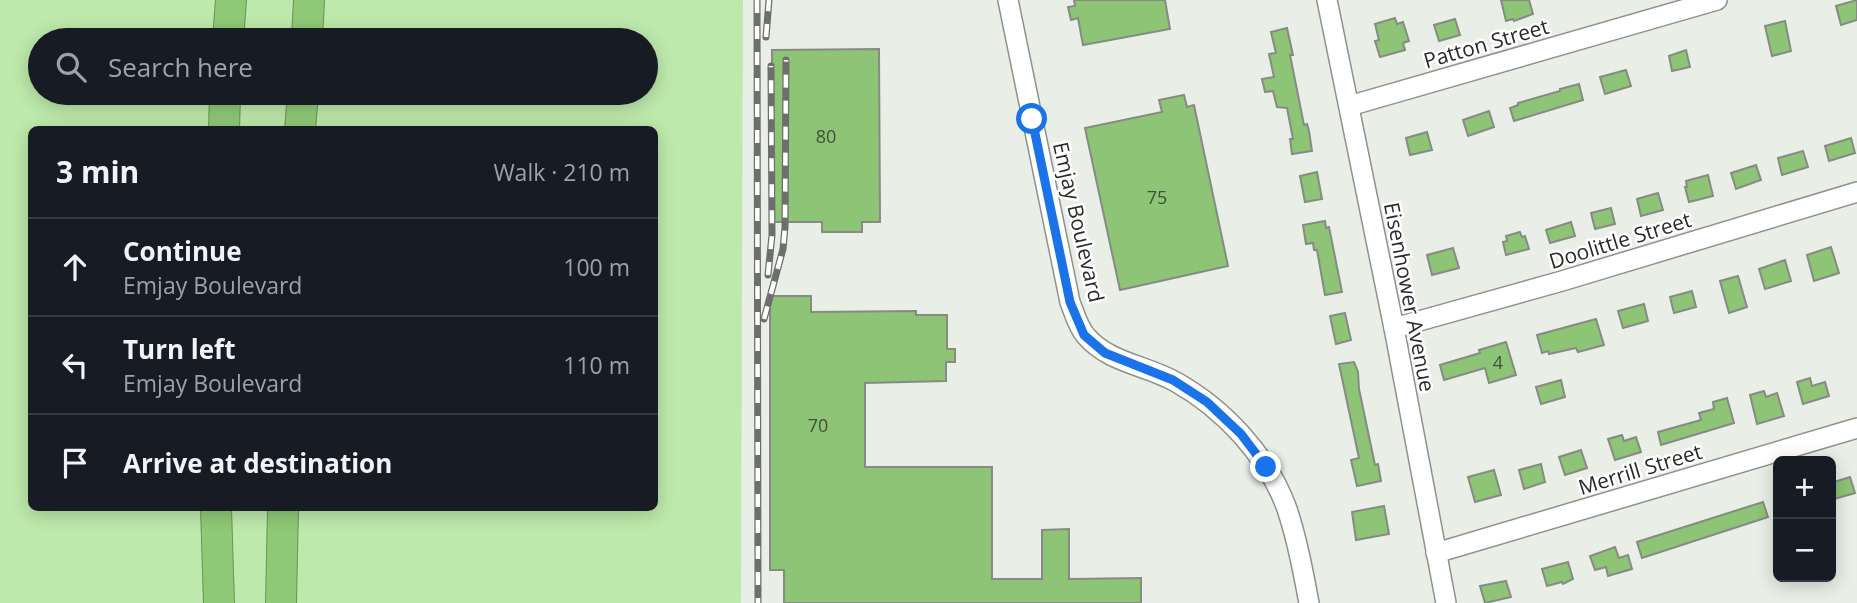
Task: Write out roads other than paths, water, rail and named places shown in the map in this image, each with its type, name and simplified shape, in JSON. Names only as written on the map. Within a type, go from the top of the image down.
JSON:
[{"type":"highway","points":[[230,28],[231,0]]},
{"type":"highway","points":[[308,28],[309,0]]},
{"type":"highway","points":[[224,126],[225,105]]},
{"type":"highway","points":[[300,126],[302,105]]},
{"type":"highway","points":[[216,511],[219,603]]},
{"type":"highway","points":[[281,603],[283,511]]},
{"type":"street","name":"Emjay Boulevard","points":[[1008,0],[1070,302],[1084,335],[1105,353],[1173,380],[1207,402],[1241,434],[1266,467],[1286,506],[1309,603]]},
{"type":"street","name":"Eisenhower Avenue","points":[[1327,0],[1394,328],[1446,603]]},
{"type":"street","name":"Patton Street","points":[[1349,106],[1717,0]]},
{"type":"street","name":"Doolittle Street","points":[[1394,328],[1562,281],[1857,192]]},
{"type":"street","name":"Merrill Street","points":[[1436,553],[1857,428]]},
{"type":"railway","points":[[757,0],[758,603]]},
{"type":"railway","points":[[766,37],[769,0]]},
{"type":"railway","points":[[764,319],[783,249],[785,227],[786,60]]},
{"type":"railway","points":[[768,275],[772,235],[771,66]]}]
